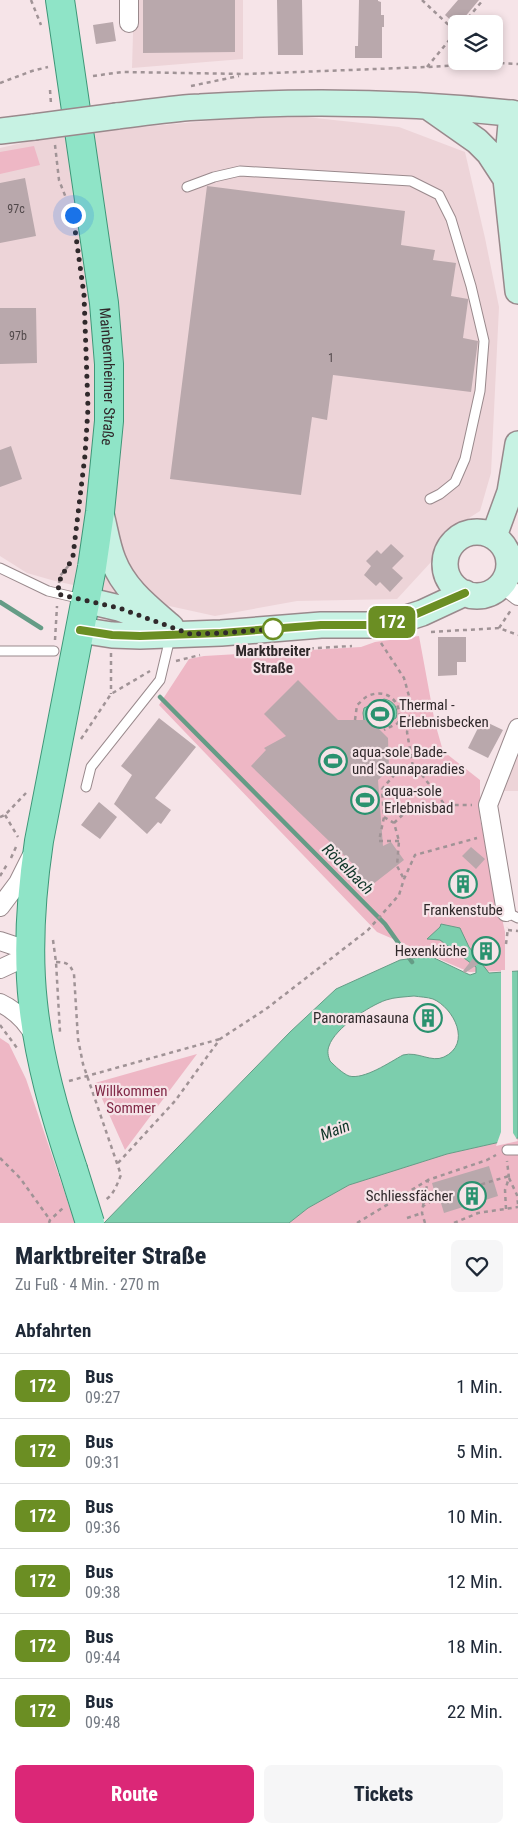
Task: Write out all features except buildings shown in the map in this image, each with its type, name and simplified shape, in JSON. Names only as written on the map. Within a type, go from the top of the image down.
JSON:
[{"type":"main road","name":"Mainbernheimer Straße","points":[[59,1],[104,303],[109,364],[109,420],[100,512],[80,630],[39,841],[31,903],[30,955],[33,1004],[50,1044],[60,1129],[90,1223]]},
{"type":"main road","points":[[0,131],[199,107],[269,104],[345,103],[428,106],[515,114],[506,180],[518,291]]},
{"type":"main road","points":[[428,106],[476,141],[489,154],[506,180]]},
{"type":"main road","points":[[494,536],[510,492],[518,444]]},
{"type":"main road","points":[[100,512],[113,560],[124,581],[140,600],[184,637]]},
{"type":"main road","points":[[321,625],[412,605],[431,594],[442,580],[446,571],[446,560],[452,544],[466,533],[476,531],[494,536],[506,549],[510,567],[507,576],[511,596]]},
{"type":"main road","points":[[446,571],[453,585],[465,593],[481,596],[497,590],[511,596]]},
{"type":"main road","points":[[80,630],[112,635],[184,637],[321,625],[370,625],[394,622],[422,613],[465,593]]},
{"type":"main road","points":[[85,600],[119,608],[184,637]]},
{"type":"street","points":[[129,0],[129,23]]},
{"type":"street","points":[[512,915],[492,834],[488,805],[518,728]]},
{"type":"street","name":"Mainbernheimer Straße","points":[[0,907],[18,883],[39,841]]},
{"type":"street","points":[[0,941],[18,947],[30,955]]},
{"type":"street","points":[[0,969],[30,955]]},
{"type":"street","name":"Mainbernheimer Straße","points":[[0,1003],[8,1007],[50,1044]]},
{"type":"lane","points":[[187,187],[214,177],[240,171],[411,181],[439,195],[451,219],[484,342],[480,391],[466,459],[454,482],[440,494],[430,499]]},
{"type":"lane","points":[[0,568],[37,587],[85,600]]},
{"type":"lane","points":[[86,787],[91,767],[160,680],[164,664],[184,637]]},
{"type":"lane","points":[[0,651],[54,651]]},
{"type":"lane","points":[[507,1150],[518,1150]]},
{"type":"path","points":[[31,0],[44,32]]},
{"type":"path","points":[[422,0],[448,24]]},
{"type":"path","points":[[470,15],[483,0]]},
{"type":"path","points":[[427,67],[448,42]]},
{"type":"path","points":[[0,83],[48,67],[47,59]]},
{"type":"path","points":[[503,63],[518,64]]},
{"type":"path","points":[[87,76],[122,72],[246,74],[448,65]]},
{"type":"path","points":[[50,86],[52,104]]},
{"type":"path","points":[[55,140],[59,180],[69,206]]},
{"type":"path","points":[[58,594],[60,576],[70,565],[73,556]]},
{"type":"path","points":[[499,628],[511,596]]},
{"type":"path","points":[[431,632],[499,628],[518,635]]},
{"type":"path","points":[[77,746],[111,694],[164,664],[184,637]]},
{"type":"path","points":[[387,638],[379,640],[404,678],[412,707],[407,732],[414,773]]},
{"type":"path","points":[[270,651],[355,646]]},
{"type":"path","points":[[355,720],[357,705],[367,697],[381,693],[391,696],[398,705],[400,714],[398,723],[384,730]]},
{"type":"path","points":[[398,841],[379,841],[384,817],[381,799],[382,789],[397,772],[422,775],[445,805]]},
{"type":"path","points":[[394,823],[411,807],[488,805]]},
{"type":"path","points":[[384,817],[394,823],[398,841],[397,866],[404,879]]},
{"type":"path","points":[[64,1083],[220,1040],[266,1009],[372,925],[399,895],[415,856],[492,834]]},
{"type":"path","points":[[508,930],[518,931]]},
{"type":"path","points":[[50,1044],[56,962],[52,933]]},
{"type":"path","points":[[56,962],[64,962],[70,966],[74,974],[78,1039],[86,1076],[118,1163],[175,1101],[220,1040]]},
{"type":"path","points":[[357,1223],[428,1180],[487,1160],[507,1150]]},
{"type":"path","points":[[0,1158],[20,1178],[50,1220]]},
{"type":"path","points":[[506,1209],[506,1190],[509,1177],[508,1165]]},
{"type":"path","points":[[423,1206],[436,1198],[509,1177]]},
{"type":"path","points":[[454,1223],[466,1215],[518,1206],[517,1195],[509,1177]]},
{"type":"path","points":[[425,1223],[422,1213],[428,1180]]},
{"type":"path","points":[[407,1218],[422,1213]]},
{"type":"shaded area","points":[[134,0],[243,0],[243,59],[132,68]]},
{"type":"shaded area","points":[[306,117],[399,127],[465,152],[499,307],[491,473],[480,511],[458,525],[443,549],[397,599],[297,601],[215,616],[55,581],[27,573],[0,556],[0,148],[35,140],[119,129],[240,118]]},
{"type":"shaded area","points":[[518,752],[518,791],[500,791]]},
{"type":"green space","points":[[34,146],[40,165],[0,174],[0,152]]},
{"type":"green space","name":"aqua-sole Erlebnisbad","points":[[419,636],[435,723],[443,751],[480,780],[480,819],[505,932],[505,971],[469,972],[377,932],[159,705],[189,659],[204,656],[361,647],[375,642]]},
{"type":"green space","points":[[0,1038],[9,1044],[26,1079],[75,1223],[0,1223]]},
{"type":"green space","name":"Willkommen Sommer","points":[[197,1054],[125,1150],[95,1083]]},
{"type":"green space","points":[[518,1138],[518,1223],[289,1223],[308,1208],[349,1185],[447,1154]]},
{"type":"water","name":"Thermal - Erlebnisbecken","points":[[384,699],[391,701],[395,706],[397,711],[396,718],[379,728],[365,728],[364,708]]},
{"type":"water","name":"Main","points":[[441,924],[460,928],[469,947],[489,973],[518,971],[518,1138],[447,1154],[349,1185],[308,1208],[289,1223],[104,1223],[290,1032],[336,989],[400,960],[430,956],[470,975],[476,973],[476,967],[440,940],[427,939]],"holes":[[[414,996],[433,999],[448,1010],[457,1026],[458,1035],[457,1044],[452,1051],[444,1057],[434,1059],[414,1054],[403,1055],[377,1070],[355,1077],[344,1073],[330,1061],[328,1050],[332,1039],[353,1018],[386,1000]]]},
{"type":"pier","points":[[501,970],[512,970],[513,1133],[518,1141],[496,1146],[501,1132]]},
{"type":"waterway","name":"Rödelbach","points":[[0,602],[41,628]]},
{"type":"waterway","name":"Rödelbach","points":[[160,697],[385,924],[412,962]]},
{"type":"bus line","name":"172","points":[[80,630],[112,635],[140,636],[207,634],[321,625],[370,625],[394,622],[422,613],[465,593]]},
{"type":"place","name":"Marktbreiter Straße","points":[[273,629]]},
{"type":"place","name":"Thermal - Erlebnisbecken","points":[[380,714]]},
{"type":"place","name":"aqua-sole Bade- und Saunaparadies","points":[[333,761]]},
{"type":"place","name":"aqua-sole Erlebnisbad","points":[[365,800]]},
{"type":"place","name":"Frankenstube","points":[[463,884]]},
{"type":"place","name":"Hexenküche","points":[[486,951]]},
{"type":"place","name":"Panoramasauna","points":[[428,1018]]},
{"type":"place","name":"Schliessfächer","points":[[472,1196]]},
{"type":"route","points":[[73,215],[84,295],[88,408],[85,455],[73,556],[70,565],[60,576],[58,594],[119,608],[190,634],[273,629]]}]
